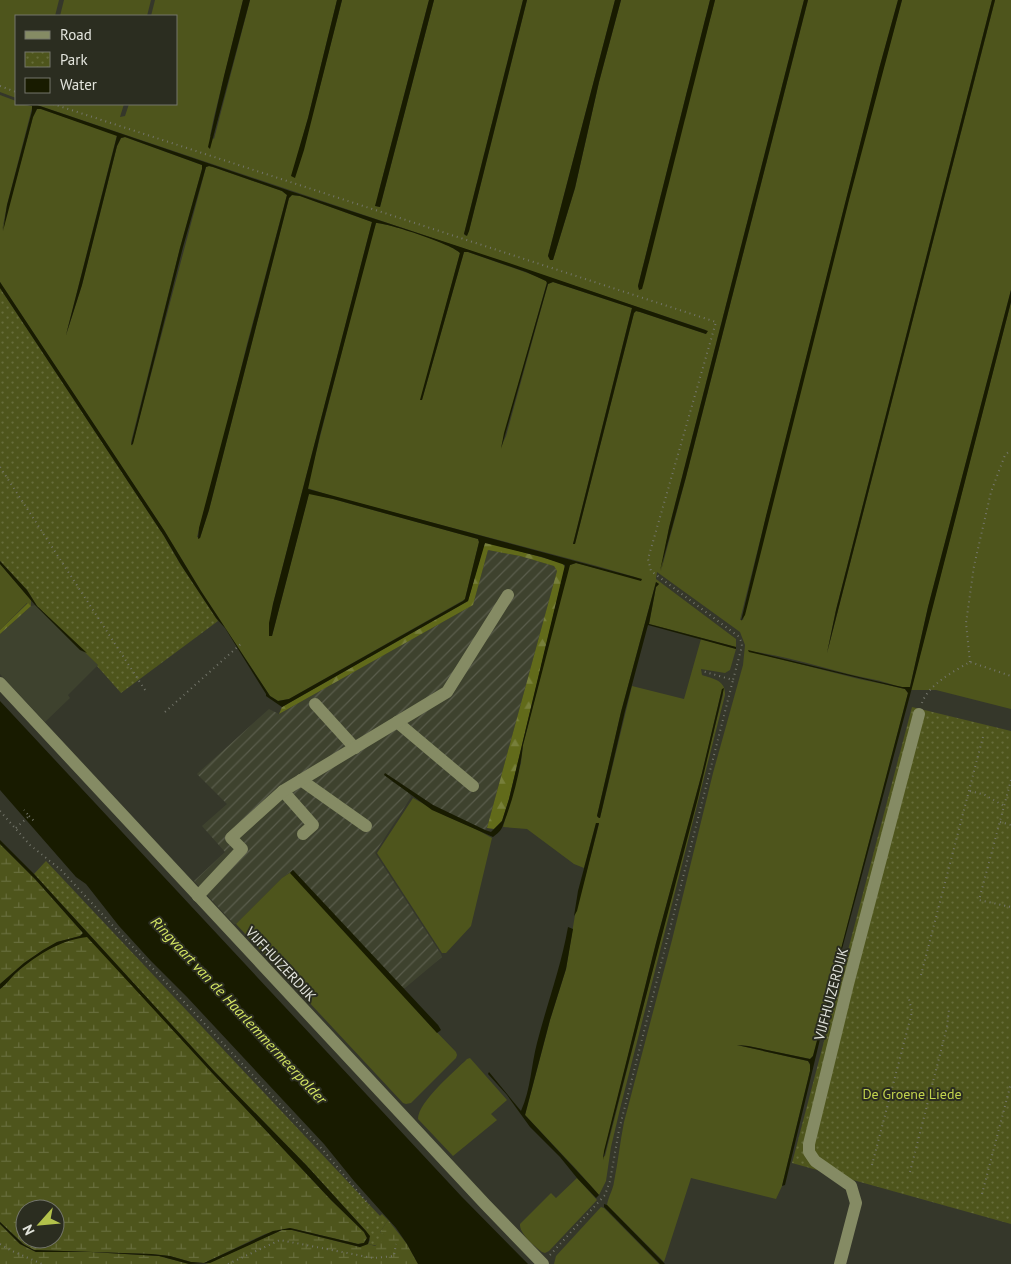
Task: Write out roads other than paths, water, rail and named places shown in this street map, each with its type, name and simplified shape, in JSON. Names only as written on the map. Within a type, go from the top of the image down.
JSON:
[{"type":"street","points":[[198,896],[242,849],[231,838],[283,791],[447,692],[508,595]]},
{"type":"street","name":"VIJFHUIZERDIJK","points":[[0,683],[543,1264]]},
{"type":"street","points":[[315,704],[355,748]]},
{"type":"street","name":"VIJFHUIZERDIJK","points":[[840,1264],[856,1203],[851,1186],[815,1161],[809,1152],[809,1144],[848,984],[919,714]]},
{"type":"street","points":[[397,722],[473,786]]},
{"type":"street","points":[[301,780],[366,826]]},
{"type":"street","points":[[283,791],[313,825],[303,834]]},
{"type":"water","points":[[243,0],[250,0],[210,149],[208,147]]},
{"type":"water","points":[[337,0],[342,0],[304,150],[295,178],[291,176],[308,118]]},
{"type":"water","points":[[429,0],[434,0],[380,207],[375,206]]},
{"type":"water","points":[[523,0],[527,0],[467,236],[464,234]]},
{"type":"water","points":[[615,0],[621,0],[599,82],[575,188],[553,260],[550,260],[548,256]]},
{"type":"water","points":[[710,0],[715,0],[644,282],[642,289],[639,290],[638,286]]},
{"type":"water","points":[[804,0],[808,0],[686,477],[660,571],[669,528]]},
{"type":"water","points":[[898,0],[902,0],[849,200],[745,615],[741,621],[879,69]]},
{"type":"water","points":[[992,0],[995,0],[827,653],[836,610]]},
{"type":"water","points":[[28,105],[37,105],[708,331],[706,334],[640,312],[636,311],[634,313],[575,544],[573,544],[632,308],[553,282],[548,284],[501,449],[546,281],[526,272],[464,252],[422,400],[420,400],[460,253],[455,249],[420,235],[376,223],[320,435],[308,489],[642,579],[641,581],[576,563],[570,565],[523,745],[513,796],[502,827],[493,837],[432,810],[384,775],[385,773],[433,805],[485,830],[491,832],[502,821],[509,799],[565,565],[542,557],[485,543],[468,601],[282,707],[266,696],[225,628],[216,618],[0,288],[0,282],[164,530],[201,591],[270,696],[278,701],[289,699],[463,601],[479,542],[478,539],[309,494],[272,636],[269,636],[269,623],[273,604],[372,222],[300,196],[292,195],[289,198],[209,510],[200,538],[198,539],[199,528],[287,195],[282,191],[213,167],[206,167],[183,247],[133,444],[131,445],[202,165],[125,137],[121,138],[117,146],[82,285],[66,335],[117,136],[37,109],[33,117],[3,231],[7,205],[32,106]]},
{"type":"water","points":[[1011,290],[1011,302],[913,684],[838,964],[785,1185],[782,1186],[810,1071],[810,1064],[808,1061],[737,1045],[810,1059],[813,1056],[908,693],[905,689],[749,652],[748,650],[902,687],[910,687],[928,607]]},
{"type":"water","points":[[0,561],[27,590],[37,606],[87,653],[80,650],[35,605],[0,564]]},
{"type":"water","points":[[656,582],[659,584],[656,587],[649,624],[736,647],[736,649],[648,625],[599,818],[597,816],[621,712]]},
{"type":"water","points":[[724,688],[698,798],[603,1160],[656,943],[702,773],[722,689]]},
{"type":"water","name":"Ringvaart van de Haarlemmermeerpolder","points":[[0,701],[462,1197],[528,1264],[418,1264],[396,1228],[324,1144],[151,961],[119,926],[86,884],[76,877],[0,790]]},
{"type":"water","points":[[596,823],[599,823],[577,911],[574,916],[578,891]]},
{"type":"water","points":[[0,840],[34,874],[213,1070],[307,1166],[370,1236],[368,1244],[360,1247],[292,1230],[282,1230],[210,1263],[189,1264],[159,1256],[91,1252],[36,1252],[30,1249],[151,1254],[204,1263],[273,1231],[290,1228],[358,1244],[364,1243],[367,1238],[364,1232],[331,1200],[87,937],[67,941],[41,954],[17,972],[0,989],[0,984],[24,963],[43,950],[57,942],[80,936],[83,933],[36,880],[0,844]]},
{"type":"water","points":[[293,870],[441,1030],[437,1033],[290,873]]},
{"type":"water","points":[[568,927],[573,929],[566,969],[550,1020],[525,1115],[599,1195],[596,1198],[560,1157],[530,1127],[507,1095],[488,1074],[489,1072],[521,1111],[527,1094],[537,1043],[558,971]]},
{"type":"water","points":[[604,1204],[665,1264],[660,1264],[604,1207]]},
{"type":"water","points":[[0,1222],[15,1236],[15,1239],[0,1224]]},
{"type":"park label","name":"De Groene Liede","points":[[912,1094]]}]
